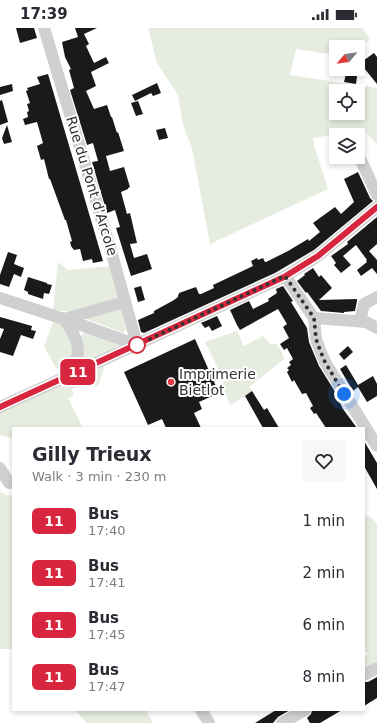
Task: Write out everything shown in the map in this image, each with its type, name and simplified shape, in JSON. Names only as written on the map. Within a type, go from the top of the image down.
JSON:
[{"type":"street","name":"Rue du Pont d'Arcole","points":[[44,28],[114,261],[137,345]]},
{"type":"street","points":[[363,164],[377,195]]},
{"type":"street","points":[[0,407],[285,276],[318,256],[377,206]]},
{"type":"street","points":[[285,276],[314,318],[316,339],[325,362],[375,438]]},
{"type":"street","points":[[360,321],[364,304],[377,296]]},
{"type":"street","points":[[0,298],[137,345]]},
{"type":"street","points":[[64,319],[125,302]]},
{"type":"street","points":[[314,318],[360,321],[366,322],[377,328]]},
{"type":"street","points":[[60,380],[69,372],[75,363],[78,353],[78,344],[75,336],[64,319]]},
{"type":"street","points":[[0,468],[9,483]]},
{"type":"street","points":[[365,674],[377,668]]},
{"type":"street","points":[[203,711],[209,723]]},
{"type":"street","points":[[282,723],[303,711]]},
{"type":"shaded area","points":[[148,28],[362,28],[370,39],[365,44],[365,40],[329,40],[329,54],[296,49],[290,75],[350,84],[329,84],[329,120],[365,120],[365,86],[377,88],[377,143],[365,131],[365,128],[329,128],[329,135],[313,138],[328,189],[210,244],[192,148],[183,125],[178,95],[157,63]]},
{"type":"shaded area","points":[[58,262],[68,270],[111,266],[121,298],[79,310],[53,310]]},
{"type":"shaded area","points":[[121,307],[126,329],[124,333],[84,318]]},
{"type":"shaded area","points":[[54,320],[67,329],[74,351],[67,366],[69,371],[56,368],[44,346]]},
{"type":"shaded area","points":[[86,331],[117,342],[120,347],[80,367],[81,336]]},
{"type":"shaded area","points":[[237,331],[244,346],[263,336],[271,345],[276,343],[282,352],[284,359],[249,387],[253,392],[230,405],[223,387],[224,381],[205,342]]},
{"type":"shaded area","points":[[101,365],[104,368],[99,384],[96,387],[93,381],[72,389],[74,395],[68,398],[82,427],[12,427],[12,439],[0,435],[0,410]]},
{"type":"shaded area","points":[[0,491],[6,495],[12,496],[12,649],[0,649]]},
{"type":"shaded area","points":[[365,514],[377,523],[377,661],[365,668],[365,656],[368,654],[365,650]]},
{"type":"shaded area","points":[[76,711],[146,711],[153,723],[87,723]]},
{"type":"building","points":[[16,28],[34,28],[37,38],[20,43]]},
{"type":"building","points":[[75,28],[97,28],[84,34],[89,44],[86,46],[94,63],[106,57],[109,63],[91,72],[96,86],[86,91],[94,109],[107,105],[124,151],[106,156],[110,171],[124,167],[130,187],[121,192],[127,214],[130,213],[137,243],[130,244],[134,258],[147,254],[152,269],[131,276],[116,228],[120,227],[115,210],[107,213],[92,162],[98,161],[93,143],[87,145],[70,90],[74,88],[69,70],[71,69],[65,57],[62,42],[78,37]]},
{"type":"building","points":[[374,53],[377,57],[377,84],[365,69],[365,59]]},
{"type":"building","points":[[48,74],[103,261],[93,263],[92,259],[83,261],[80,249],[74,250],[71,246],[70,242],[72,241],[66,220],[49,179],[44,159],[41,160],[37,146],[43,143],[37,122],[25,125],[23,119],[28,117],[27,112],[29,111],[27,104],[30,103],[26,91],[28,90],[27,88],[40,84],[37,77]]},
{"type":"building","points":[[346,76],[357,76],[356,84],[344,82]]},
{"type":"building","points":[[157,83],[161,93],[153,96],[151,93],[135,101],[132,95]]},
{"type":"building","points":[[12,84],[13,91],[0,95],[0,87]]},
{"type":"building","points":[[2,100],[8,122],[0,125],[0,101]]},
{"type":"building","points":[[138,101],[143,114],[136,116],[131,103]]},
{"type":"building","points":[[7,125],[12,142],[4,144],[2,138]]},
{"type":"building","points":[[165,128],[168,138],[159,140],[156,130]]},
{"type":"building","points":[[358,172],[370,198],[373,201],[314,250],[275,273],[144,333],[141,332],[138,320],[154,313],[154,311],[174,300],[178,297],[179,293],[196,287],[199,294],[201,294],[214,288],[213,285],[253,266],[251,261],[257,258],[258,260],[263,258],[266,262],[308,239],[309,241],[320,232],[313,223],[335,207],[341,214],[354,202],[344,179]]},
{"type":"building","points":[[377,217],[377,244],[369,251],[377,260],[377,274],[372,268],[361,276],[357,270],[367,262],[367,260],[356,245],[343,256],[351,265],[341,273],[334,265],[336,263],[331,256],[348,244],[347,242]]},
{"type":"building","points":[[8,252],[17,255],[14,264],[24,268],[21,277],[14,274],[9,287],[0,284],[0,275]]},
{"type":"building","points":[[313,268],[319,277],[321,275],[332,288],[319,300],[357,299],[355,311],[344,313],[321,311],[297,281]]},
{"type":"building","points":[[28,277],[52,285],[49,294],[44,293],[43,299],[28,294],[28,292],[24,290]]},
{"type":"building","points":[[141,286],[145,300],[138,302],[134,288]]},
{"type":"building","points":[[283,286],[293,301],[291,302],[307,328],[309,342],[319,366],[334,390],[343,409],[356,427],[325,427],[316,413],[314,414],[310,408],[313,406],[306,393],[302,394],[294,380],[292,382],[287,372],[289,370],[287,368],[291,365],[289,362],[293,359],[287,348],[284,350],[280,344],[289,338],[283,327],[287,324],[278,309],[240,330],[237,325],[230,310],[249,301],[253,309],[269,301],[268,299],[277,293],[276,289]]},
{"type":"building","points":[[217,316],[222,326],[212,331],[209,326],[205,328],[201,323]]},
{"type":"building","points":[[0,317],[32,326],[31,330],[36,331],[33,339],[21,335],[13,356],[0,352],[0,339],[4,329],[0,328]]},
{"type":"building","name":"Imprimerie Bietlot","points":[[195,339],[219,393],[199,402],[202,409],[194,413],[201,427],[166,427],[162,419],[148,425],[124,372]]},
{"type":"building","points":[[348,346],[353,352],[344,360],[339,354]]},
{"type":"building","points":[[346,365],[358,385],[373,376],[377,384],[377,396],[367,402],[358,387],[353,391],[340,369]]},
{"type":"building","points":[[252,391],[264,410],[267,408],[278,427],[262,427],[245,396]]},
{"type":"building","points":[[365,443],[377,463],[377,489],[365,468]]},
{"type":"building","points":[[377,677],[377,698],[365,705],[365,682]]},
{"type":"building","points":[[274,711],[288,711],[278,717],[273,723],[255,723]]},
{"type":"building","points":[[312,711],[340,711],[320,723],[310,723],[307,718]]},
{"type":"bus line","name":"11","points":[[0,407],[284,277],[318,256],[377,207]]},
{"type":"place","name":"Imprimerie Bietlot","points":[[171,382]]},
{"type":"route","points":[[137,345],[285,276],[314,318],[316,339],[320,350],[325,362],[344,394]]}]
